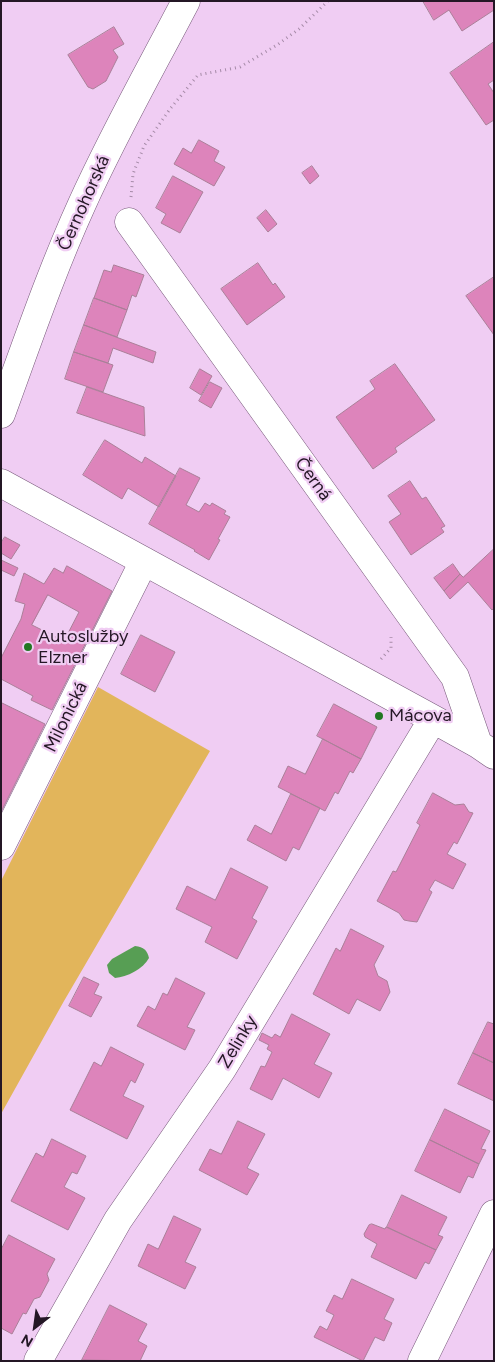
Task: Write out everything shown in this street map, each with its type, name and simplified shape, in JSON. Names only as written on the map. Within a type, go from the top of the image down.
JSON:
[{"type":"street","name":"Černohorská","points":[[1,414],[42,301],[82,204],[113,140],[186,1]]},
{"type":"street","name":"Černá","points":[[129,222],[455,677],[486,750]]},
{"type":"street","points":[[1,483],[433,719],[486,750]]},
{"type":"street","name":"Milonická","points":[[1,846],[144,561]]},
{"type":"street","name":"Zelinky","points":[[38,1361],[118,1220],[222,1069],[433,719]]},
{"type":"street","points":[[422,1361],[494,1214]]},
{"type":"path","points":[[129,222],[133,174],[144,146],[198,75],[240,67],[278,45],[299,29],[328,1]]},
{"type":"path","points":[[380,660],[391,648],[391,624],[404,606]]},
{"type":"shaded area","points":[[98,687],[210,751],[64,1001],[1,1114],[1,881]]},
{"type":"shaded area","points":[[135,946],[145,949],[149,958],[143,966],[134,972],[115,978],[109,973],[107,965],[112,959]]},
{"type":"building","points":[[423,1],[494,1],[494,10],[462,31],[449,10],[434,20]]},
{"type":"building","points":[[114,27],[124,44],[113,50],[118,57],[106,81],[93,89],[88,87],[68,55]]},
{"type":"building","points":[[494,42],[494,80],[488,84],[494,93],[494,120],[486,125],[450,73]]},
{"type":"building","points":[[199,140],[219,151],[214,161],[225,167],[214,186],[174,164],[183,148],[191,153]]},
{"type":"building","points":[[312,166],[319,176],[310,184],[302,173]]},
{"type":"building","points":[[173,176],[203,192],[180,233],[161,223],[166,214],[156,208]]},
{"type":"building","points":[[266,210],[277,224],[268,232],[257,218]]},
{"type":"building","points":[[258,263],[273,285],[275,283],[285,297],[247,325],[221,289]]},
{"type":"building","points":[[114,265],[144,275],[136,297],[132,295],[127,310],[94,298],[104,270],[111,272]]},
{"type":"building","points":[[494,277],[494,335],[466,296]]},
{"type":"building","points":[[94,298],[127,310],[117,337],[84,325]]},
{"type":"building","points":[[84,325],[156,352],[153,363],[113,348],[108,363],[74,352]]},
{"type":"building","points":[[74,352],[113,365],[103,392],[65,379]]},
{"type":"building","points":[[395,364],[435,420],[395,448],[397,452],[373,469],[336,417],[375,389],[370,381]]},
{"type":"building","points":[[200,369],[212,376],[201,395],[190,388]]},
{"type":"building","points":[[210,382],[222,388],[211,408],[199,401]]},
{"type":"building","points":[[87,387],[144,407],[145,436],[77,413]]},
{"type":"building","points":[[105,440],[142,463],[145,457],[176,476],[159,507],[128,488],[122,499],[83,475]]},
{"type":"building","points":[[180,468],[200,478],[186,505],[199,512],[205,503],[210,506],[212,503],[226,511],[224,514],[230,517],[209,560],[149,524]]},
{"type":"building","points":[[410,481],[422,499],[426,497],[445,526],[441,528],[444,532],[411,555],[389,522],[401,514],[388,496]]},
{"type":"building","points":[[5,537],[20,545],[11,559],[1,553],[1,543]]},
{"type":"building","points":[[494,549],[494,608],[492,610],[468,582],[450,599],[444,591],[460,574],[463,577]]},
{"type":"building","points":[[1,560],[18,568],[14,576],[1,570]]},
{"type":"building","points":[[453,564],[460,574],[444,591],[434,578]]},
{"type":"building","points":[[67,566],[112,591],[52,710],[31,700],[33,696],[1,679],[1,658],[21,619],[25,604],[15,601],[24,573],[44,584],[54,568],[63,573]],"holes":[[[48,595],[79,612],[64,641],[32,625]]]},
{"type":"building","points":[[141,635],[175,652],[155,692],[121,674]]},
{"type":"building","points":[[1,703],[45,724],[1,812]]},
{"type":"building","points":[[334,704],[377,727],[361,759],[317,736]]},
{"type":"building","points":[[323,739],[361,759],[353,773],[350,771],[338,794],[335,792],[325,811],[278,787],[288,766],[305,774]]},
{"type":"building","points":[[433,793],[455,805],[464,804],[469,812],[473,813],[457,844],[454,842],[447,854],[466,864],[453,889],[435,880],[429,890],[432,892],[417,922],[404,920],[399,913],[377,901],[393,871],[396,872],[420,825],[417,823]]},
{"type":"building","points":[[291,794],[320,808],[299,850],[293,847],[286,861],[247,840],[255,825],[271,834]]},
{"type":"building","points":[[231,868],[268,887],[252,918],[257,921],[237,959],[205,942],[212,927],[176,909],[187,886],[215,900]]},
{"type":"building","points":[[351,929],[384,946],[374,965],[378,976],[387,981],[390,992],[380,1011],[357,999],[349,1014],[313,994],[336,948],[340,951]]},
{"type":"building","points":[[84,977],[99,984],[94,994],[102,997],[91,1017],[69,1006]]},
{"type":"building","points":[[176,978],[205,993],[187,1027],[195,1030],[185,1050],[137,1026],[148,1006],[155,1010],[163,993],[167,995]]},
{"type":"building","points":[[292,1014],[330,1034],[314,1064],[332,1073],[319,1098],[283,1078],[272,1100],[250,1089],[261,1066],[265,1067],[272,1052],[267,1049],[269,1045],[259,1040],[262,1033],[272,1038],[275,1034],[280,1037]]},
{"type":"building","points":[[488,1022],[494,1024],[494,1063],[473,1053]]},
{"type":"building","points":[[111,1047],[144,1064],[135,1083],[131,1080],[123,1096],[144,1106],[127,1139],[70,1110],[94,1062],[101,1066]]},
{"type":"building","points":[[473,1053],[494,1063],[494,1101],[458,1084]]},
{"type":"building","points":[[445,1109],[490,1131],[481,1149],[486,1150],[479,1164],[430,1140]]},
{"type":"building","points":[[238,1121],[265,1134],[247,1168],[259,1174],[247,1195],[199,1170],[210,1149],[221,1154]]},
{"type":"building","points":[[52,1139],[86,1156],[77,1174],[72,1172],[64,1187],[85,1198],[68,1230],[11,1201],[36,1153],[43,1157]]},
{"type":"building","points":[[430,1140],[479,1164],[473,1178],[468,1176],[460,1193],[415,1171]]},
{"type":"building","points":[[402,1195],[447,1217],[438,1235],[443,1237],[436,1250],[387,1227]]},
{"type":"building","points":[[174,1216],[201,1229],[185,1262],[196,1267],[185,1289],[138,1266],[148,1244],[158,1249]]},
{"type":"building","points":[[372,1224],[385,1229],[386,1227],[436,1250],[429,1264],[425,1262],[416,1279],[371,1257],[377,1244],[365,1237],[364,1234],[369,1225]]},
{"type":"building","points":[[9,1235],[55,1259],[47,1274],[49,1280],[40,1297],[34,1299],[26,1314],[23,1313],[12,1334],[1,1328],[1,1250]]},
{"type":"building","points":[[352,1279],[394,1299],[384,1319],[392,1323],[384,1341],[375,1337],[363,1361],[314,1337],[320,1326],[327,1330],[334,1315],[326,1311],[334,1295],[342,1299]]},
{"type":"building","points":[[110,1305],[147,1324],[138,1341],[147,1346],[140,1361],[82,1360]]},
{"type":"place","name":"Autoslužby Elzner","points":[[28,647]]},
{"type":"place","name":"Mácova","points":[[379,716]]}]
